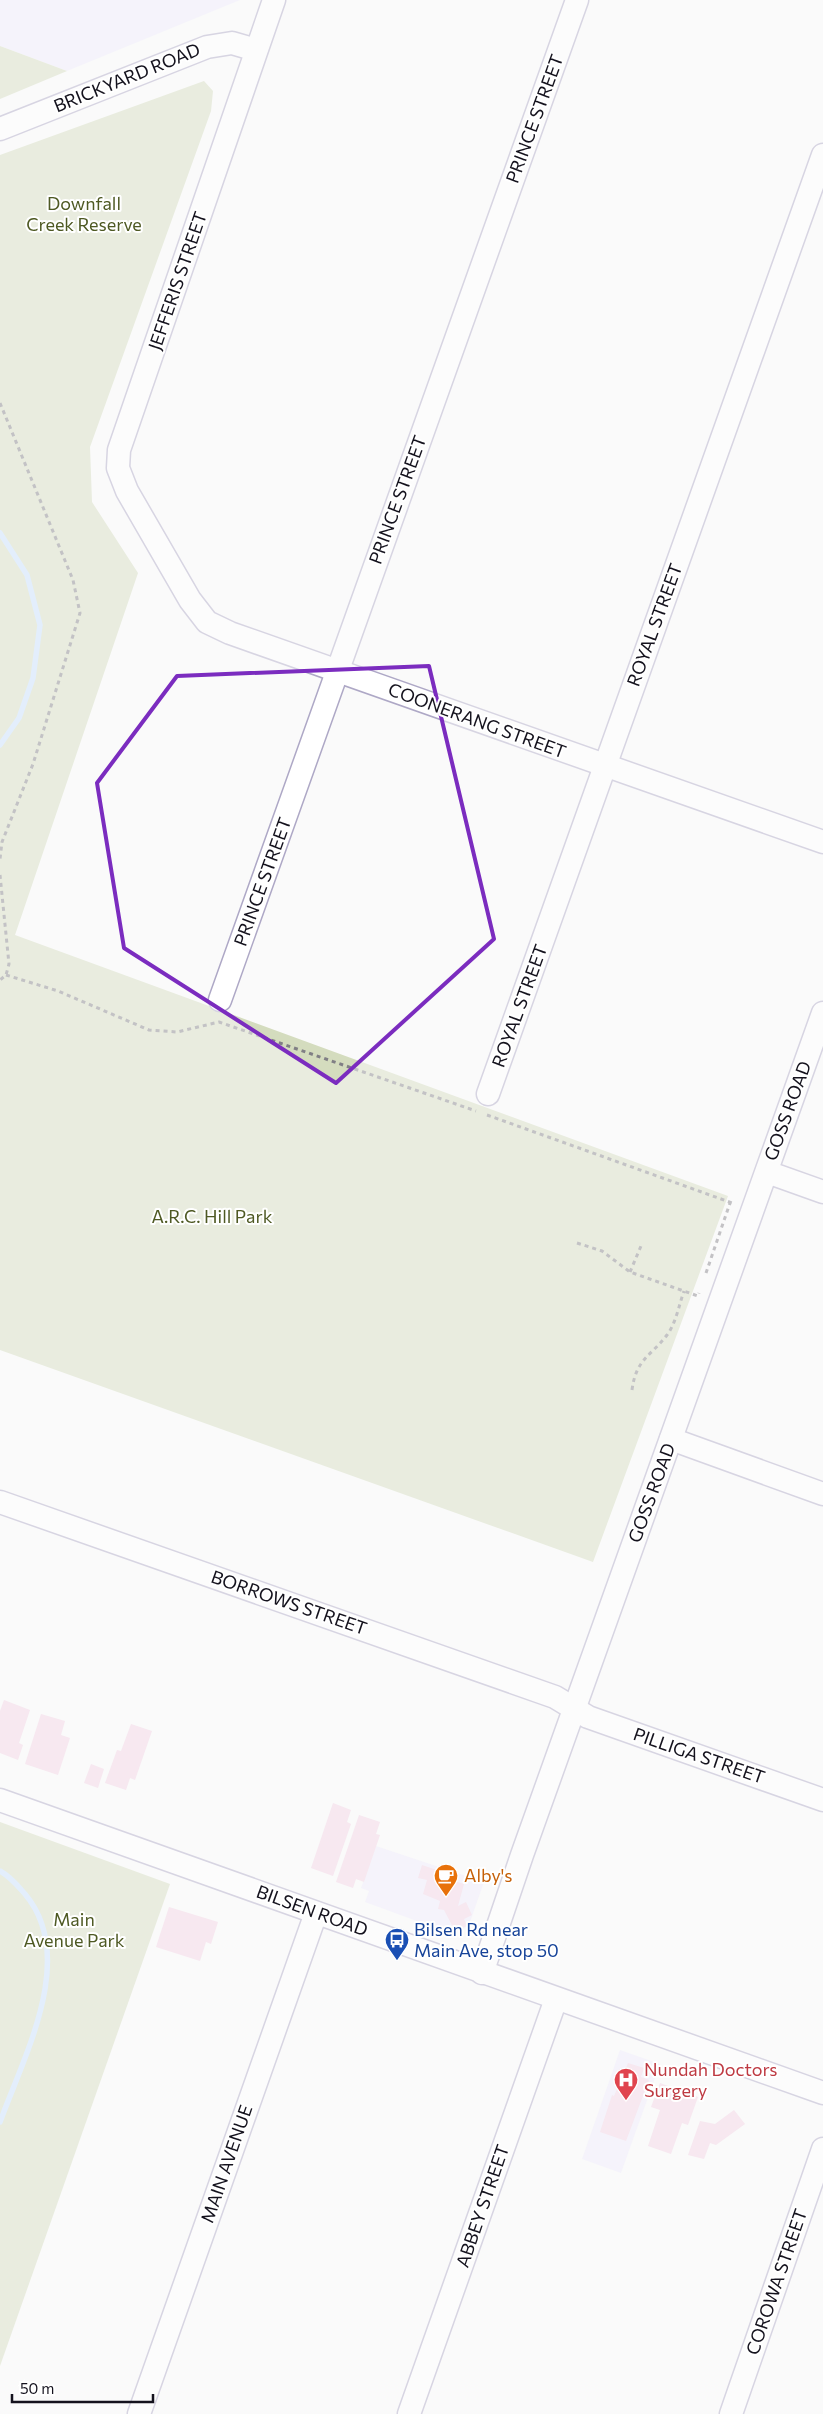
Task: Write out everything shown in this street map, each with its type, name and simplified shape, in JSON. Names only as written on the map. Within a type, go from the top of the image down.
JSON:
[{"type":"street","name":"JEFFERIS STREET","points":[[166,556],[121,477],[118,468],[119,450],[274,0]]},
{"type":"street","name":"PRINCE STREET","points":[[220,1000],[577,0]]},
{"type":"street","name":"BRICKYARD ROAD","points":[[0,129],[207,47],[232,43],[256,50]]},
{"type":"street","name":"ROYAL STREET","points":[[488,1094],[823,155]]},
{"type":"street","name":"COONERANG STREET","points":[[166,556],[190,600],[208,622],[230,633],[823,842]]},
{"type":"street","name":"GOSS ROAD","points":[[482,1972],[823,1013]]},
{"type":"street","points":[[767,1172],[823,1192]]},
{"type":"street","points":[[671,1439],[823,1494]]},
{"type":"street","name":"BORROWS STREET","points":[[0,1502],[555,1697],[575,1709]]},
{"type":"street","name":"PILLIGA STREET","points":[[575,1709],[588,1717],[823,1800]]},
{"type":"street","name":"BILSEN ROAD","points":[[0,1800],[823,2093]]},
{"type":"street","name":"MAIN AVENUE","points":[[139,2414],[316,1913]]},
{"type":"street","name":"ABBEY STREET","points":[[409,2414],[556,1999]]},
{"type":"street","name":"COROWA STREET","points":[[731,2414],[823,2149]]},
{"type":"path","points":[[0,403],[73,580],[80,613],[33,764],[2,842],[0,859]]},
{"type":"path","points":[[0,875],[9,964],[6,974],[0,980]]},
{"type":"path","points":[[6,974],[58,991],[149,1030],[178,1032],[220,1022],[752,1210]]},
{"type":"path","points":[[705,1277],[730,1203]]},
{"type":"path","points":[[576,1243],[602,1252],[630,1272],[698,1296],[702,1287]]},
{"type":"path","points":[[630,1272],[641,1246]]},
{"type":"path","points":[[632,1390],[637,1370],[645,1356],[667,1336],[672,1327],[684,1291]]},
{"type":"highlighted area","points":[[429,666],[494,939],[336,1083],[124,948],[97,783],[177,676]]},
{"type":"shaded area","points":[[0,0],[240,0],[67,71],[0,46]]},
{"type":"shaded area","points":[[376,1846],[484,1882],[470,1922],[464,1929],[455,1933],[444,1931],[365,1902],[369,1891],[361,1888]]},
{"type":"shaded area","points":[[620,2050],[660,2064],[621,2173],[582,2159]]},
{"type":"green space","points":[[0,46],[67,71],[0,99]]},
{"type":"green space","name":"A.R.C. Hill Park","points":[[204,81],[213,91],[211,111],[90,447],[92,502],[138,573],[15,935],[728,1196],[593,1562],[0,1350],[0,155]]},
{"type":"green space","name":"Main Avenue Park","points":[[0,1822],[170,1884],[0,2366]]},
{"type":"building","points":[[4,1700],[30,1710],[19,1743],[23,1745],[18,1760],[0,1753],[0,1711]]},
{"type":"building","points":[[41,1714],[65,1721],[61,1735],[70,1738],[58,1775],[25,1764]]},
{"type":"building","points":[[131,1724],[152,1731],[135,1780],[130,1778],[126,1790],[105,1783],[117,1750],[121,1751]]},
{"type":"building","points":[[91,1764],[104,1769],[98,1788],[84,1783]]},
{"type":"building","points":[[333,1803],[351,1810],[347,1822],[351,1824],[333,1876],[311,1868]]},
{"type":"building","points":[[359,1815],[380,1822],[376,1834],[380,1835],[364,1882],[356,1879],[353,1888],[336,1882]]},
{"type":"building","name":"Alby's","points":[[422,1865],[440,1871],[439,1876],[464,1884],[458,1906],[466,1902],[472,1915],[464,1919],[467,1926],[455,1931],[444,1910],[438,1909],[440,1901],[423,1894],[427,1880],[418,1878]]},
{"type":"building","points":[[169,1907],[218,1922],[211,1944],[206,1942],[200,1961],[156,1947]]},
{"type":"building","name":"Nundah Doctors Surgery","points":[[628,2063],[644,2068],[641,2077],[649,2080],[626,2141],[600,2132],[612,2095],[614,2096]]},
{"type":"building","points":[[660,2083],[698,2097],[688,2125],[682,2123],[671,2154],[648,2146],[660,2110],[651,2107]]},
{"type":"building","points":[[734,2110],[745,2124],[716,2145],[710,2143],[704,2159],[688,2155],[700,2121],[715,2124]]},
{"type":"waterway","points":[[0,533],[27,575],[40,625],[33,678],[19,718],[0,745]]},
{"type":"waterway","points":[[0,1871],[11,1879],[25,1894],[40,1919],[47,1947],[47,1976],[41,2007],[32,2037],[0,2122]]},
{"type":"place","name":"Alby's","points":[[446,1897]]},
{"type":"place","name":"Bilsen Rd near Main Ave, stop 50","points":[[397,1961]]},
{"type":"place","name":"Nundah Doctors Surgery","points":[[626,2101]]},
{"type":"park label","name":"Downfall Creek Reserve","points":[[84,214]]}]
